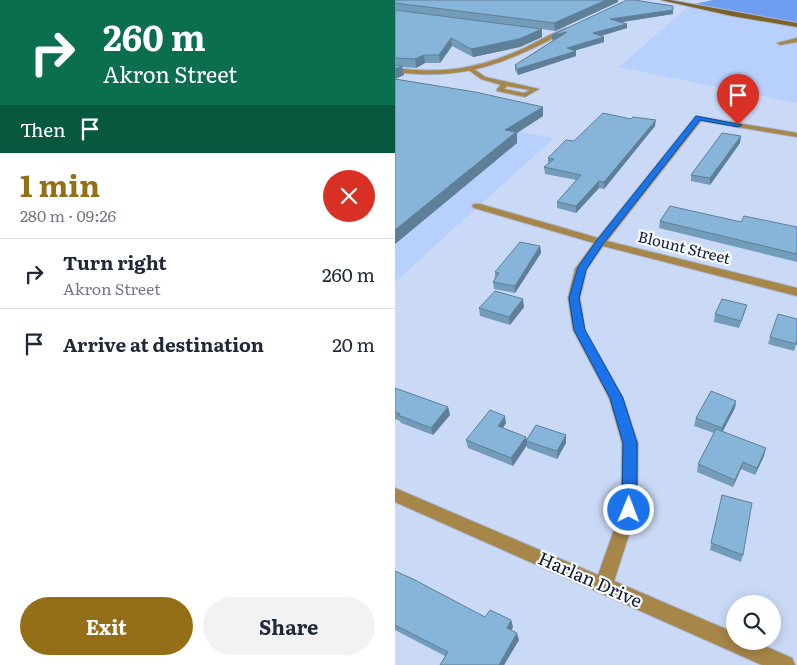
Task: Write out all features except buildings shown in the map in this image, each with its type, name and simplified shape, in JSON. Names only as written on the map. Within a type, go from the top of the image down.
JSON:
[{"type":"main road","points":[[663,0],[797,25]]},
{"type":"street","points":[[395,70],[433,74],[472,70],[503,61],[573,27]]},
{"type":"street","points":[[547,34],[556,35]]},
{"type":"street","points":[[603,586],[629,510],[630,443],[617,398],[579,330],[574,298],[581,270],[600,242],[699,118],[797,135]]},
{"type":"street","name":"Blount Street","points":[[477,206],[600,242],[797,292]]},
{"type":"street","name":"Harlan Drive","points":[[395,495],[785,665]]},
{"type":"lane","points":[[780,43],[796,43]]},
{"type":"lane","points":[[472,70],[483,78],[506,84],[535,88],[525,95],[499,90],[506,84]]},
{"type":"shaded area","points":[[713,0],[797,0],[797,23],[690,5]]},
{"type":"shaded area","points":[[690,5],[797,23],[797,103],[619,67]]},
{"type":"shaded area","points":[[395,109],[554,138],[395,282]]},
{"type":"route","points":[[629,510],[630,443],[617,398],[579,330],[574,298],[581,270],[600,242],[699,118],[738,125]]}]
